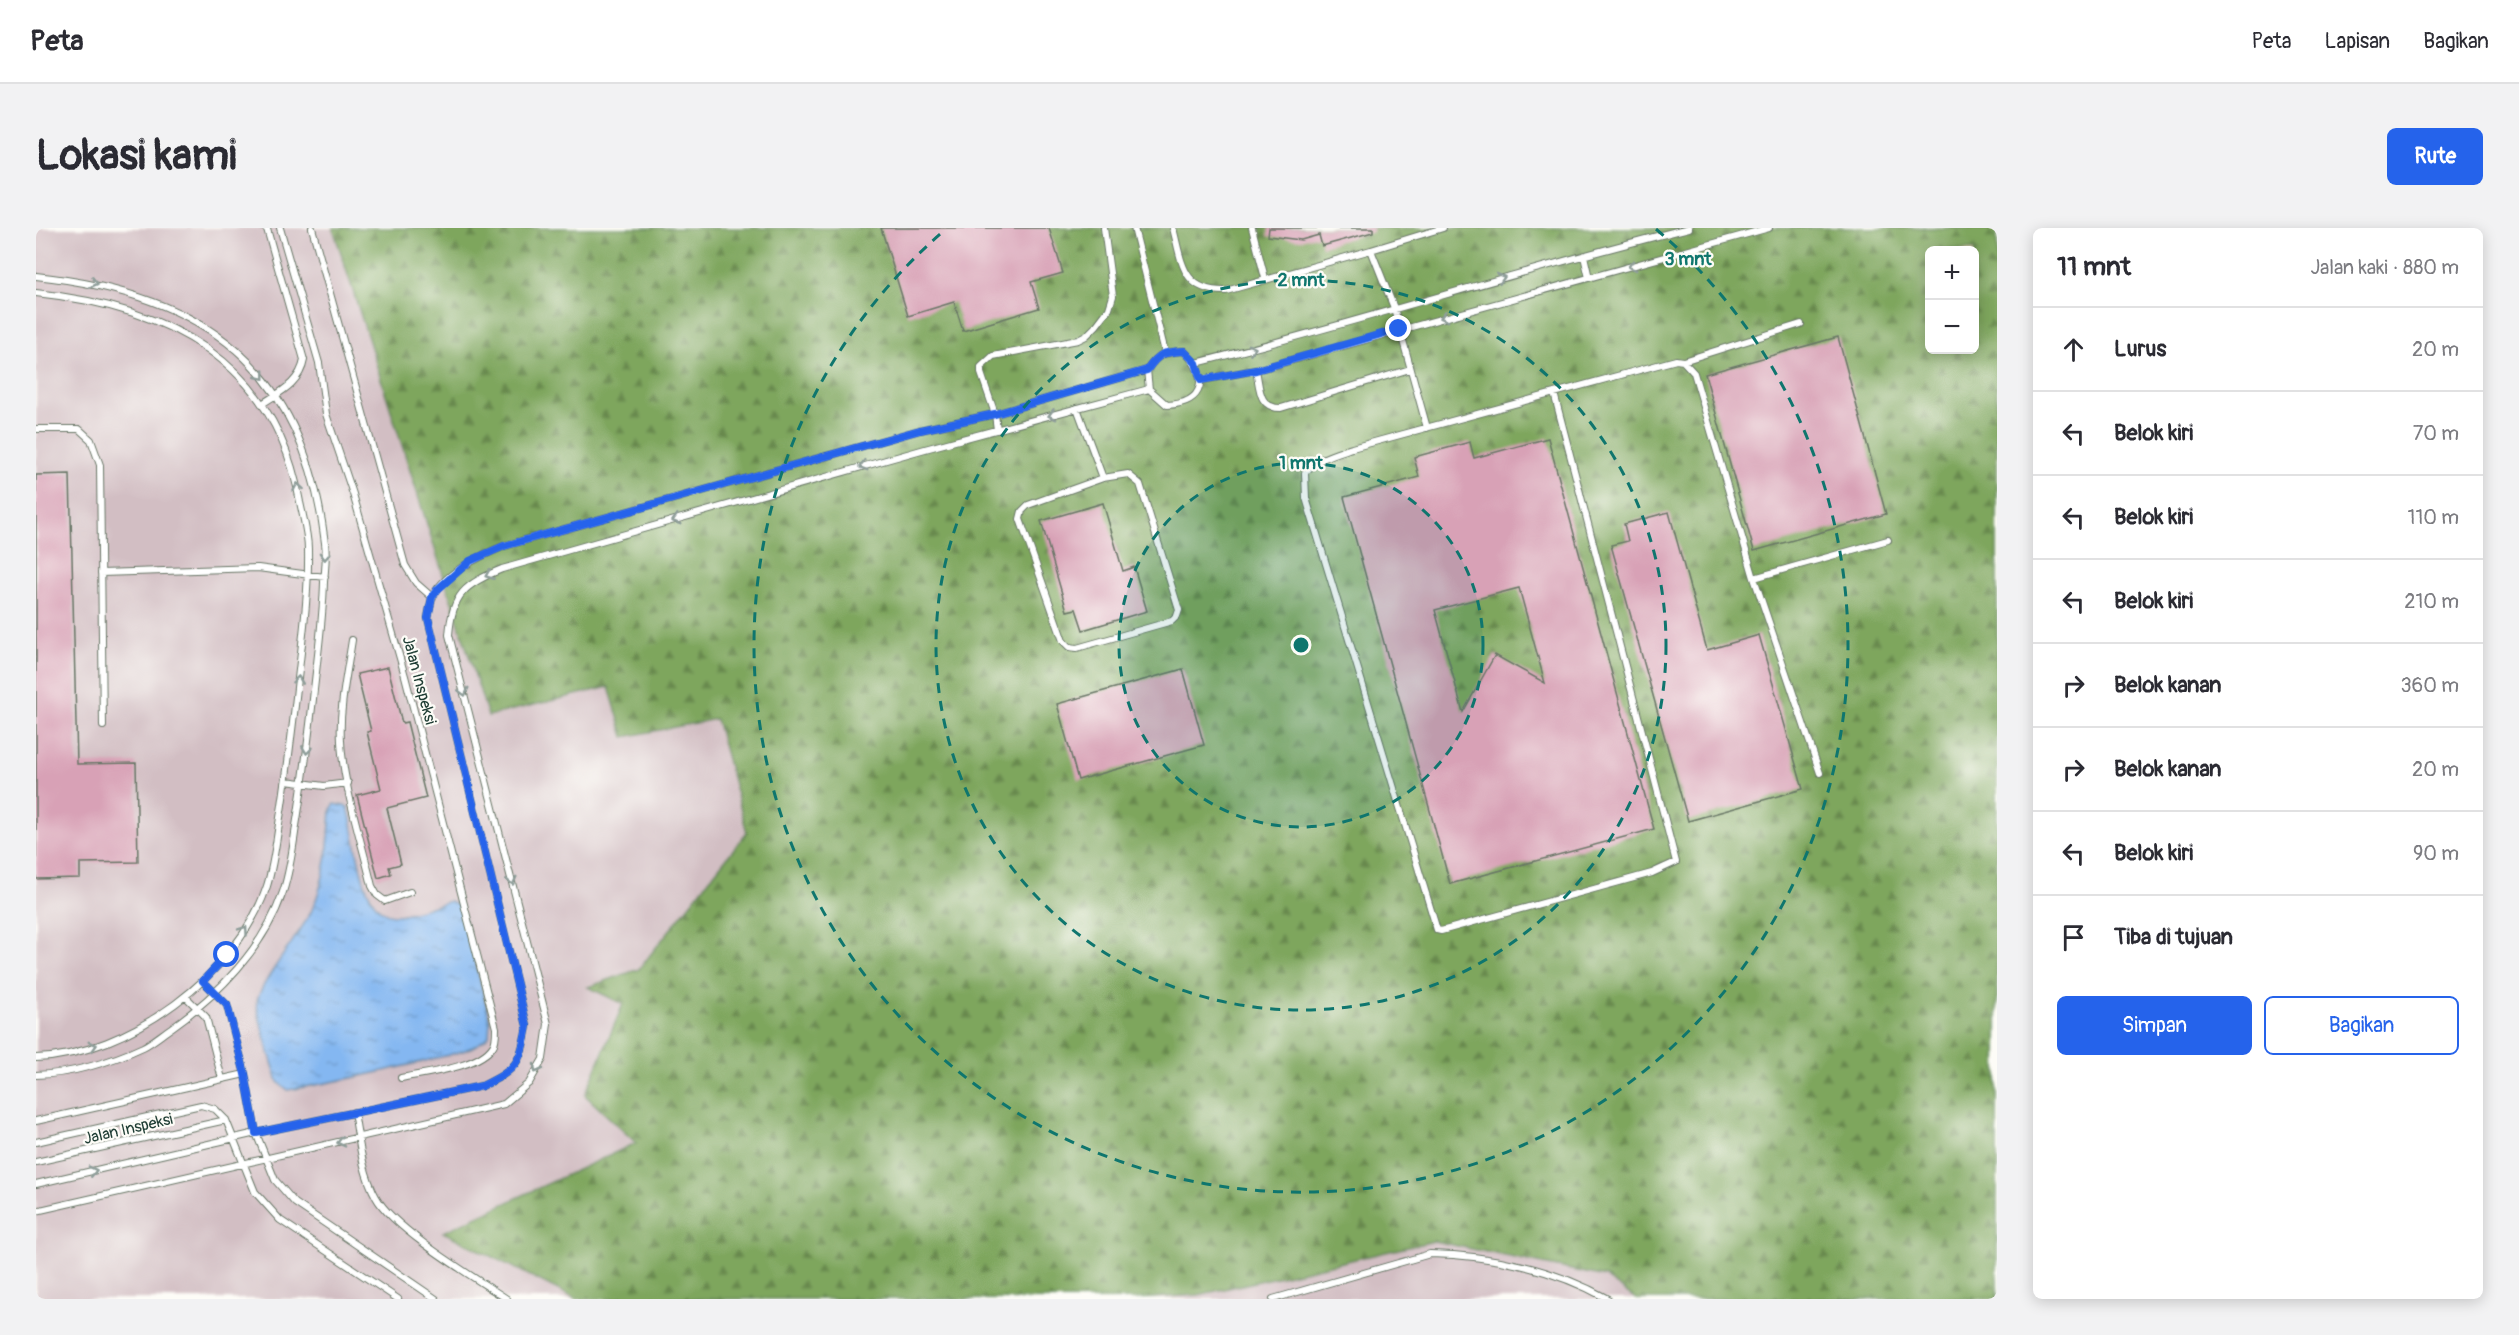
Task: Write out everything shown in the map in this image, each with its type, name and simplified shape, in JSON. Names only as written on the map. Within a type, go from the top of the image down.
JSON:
[{"type":"lane","points":[[262,404],[293,382],[302,372],[304,360],[265,228]]},
{"type":"lane","name":"Jalan Inspeksi","points":[[280,228],[319,363],[326,414],[353,494],[405,676],[496,1028],[494,1045],[483,1055],[461,1066],[401,1078]]},
{"type":"lane","points":[[312,228],[405,565],[416,583],[432,597]]},
{"type":"lane","points":[[997,430],[995,414],[981,374],[985,362],[993,356],[1072,342],[1086,336],[1109,309],[1113,296],[1104,228]]},
{"type":"lane","points":[[1134,228],[1165,352]]},
{"type":"lane","points":[[1173,228],[1184,270],[1200,288],[1211,291],[1226,291],[1443,228]]},
{"type":"lane","points":[[1252,228],[1265,278]]},
{"type":"lane","points":[[1196,363],[1318,332],[1394,308],[1689,228]]},
{"type":"lane","points":[[1201,380],[1256,370],[1769,228]]},
{"type":"lane","points":[[1371,250],[1394,308],[1427,428]]},
{"type":"lane","points":[[1584,256],[1589,278]]},
{"type":"lane","points":[[36,276],[83,281],[126,291],[171,307],[207,326],[248,361],[276,395],[292,420],[312,468],[326,546],[325,577],[303,784],[283,892],[267,927],[240,966],[215,993],[198,1009],[145,1046],[106,1061],[54,1075],[36,1075]]},
{"type":"lane","points":[[36,293],[80,297],[122,308],[164,323],[197,340],[235,372],[262,404],[276,428],[295,473],[309,547],[306,604],[286,781],[267,886],[252,918],[227,955],[203,981],[186,997],[137,1030],[100,1045],[51,1058],[36,1058]]},
{"type":"lane","points":[[1554,393],[1676,862],[1652,873],[1439,932],[1436,929],[1306,498],[1305,474],[1321,459],[1554,393],[1676,360],[1683,361],[1801,324]]},
{"type":"lane","points":[[1184,351],[1196,363],[1201,380],[1195,395],[1183,404],[1167,405],[1149,389],[1147,370],[1156,356],[1165,352],[1184,351]]},
{"type":"lane","points":[[1683,361],[1694,373],[1754,578],[1820,773]]},
{"type":"lane","points":[[1256,370],[1263,402],[1271,408],[1281,408],[1410,369]]},
{"type":"lane","points":[[36,1184],[256,1133],[482,1086],[505,1075],[521,1056],[527,1026],[428,618],[432,597],[470,561],[504,546],[920,430],[995,414],[1147,370]]},
{"type":"lane","points":[[36,1211],[504,1104],[530,1083],[543,1059],[548,1024],[449,635],[451,612],[462,592],[479,578],[502,569],[1149,389]]},
{"type":"lane","points":[[1077,408],[1102,478]]},
{"type":"lane","points":[[36,429],[79,429],[91,440],[100,465],[103,726]]},
{"type":"lane","points":[[1128,474],[1140,484],[1179,610],[1172,621],[1077,648],[1069,647],[1064,641],[1020,519],[1022,511],[1028,505],[1102,478],[1128,474]]},
{"type":"lane","points":[[1754,578],[1888,540]]},
{"type":"lane","points":[[101,573],[258,568],[325,577]]},
{"type":"lane","points":[[352,640],[341,715],[341,743],[348,783],[372,886],[377,895],[385,901],[410,892]]},
{"type":"lane","points":[[286,781],[324,786],[348,783]]},
{"type":"lane","points":[[203,981],[227,1005],[245,1074],[256,1133],[275,1180],[295,1203],[436,1299]]},
{"type":"lane","points":[[186,997],[206,1017],[222,1079]]},
{"type":"lane","points":[[36,1121],[245,1074]]},
{"type":"lane","points":[[36,1142],[201,1106],[215,1109],[226,1120],[255,1192],[280,1220],[398,1299]]},
{"type":"lane","points":[[354,1112],[367,1177],[377,1199],[394,1219],[507,1299]]},
{"type":"lane","name":"Jalan Inspeksi","points":[[36,1162],[226,1120]]},
{"type":"lane","points":[[1273,1299],[1430,1254],[1453,1255],[1525,1266],[1564,1278],[1608,1299]]},
{"type":"shaded area","points":[[36,228],[1997,228],[1997,1299],[36,1299]]},
{"type":"green space","points":[[333,228],[1997,228],[1997,1299],[1636,1299],[1605,1277],[1434,1241],[1198,1295],[1134,1299],[576,1299],[443,1232],[636,1143],[585,1095],[623,1004],[588,987],[639,969],[747,832],[716,719],[624,737],[609,687],[488,716]]},
{"type":"water","points":[[335,804],[348,807],[366,888],[383,912],[403,914],[450,901],[458,905],[463,915],[490,1020],[489,1036],[475,1046],[450,1055],[288,1090],[278,1082],[262,1029],[257,1002],[265,983],[306,921],[316,900],[326,861],[331,809]]},
{"type":"building","points":[[881,228],[1049,228],[1063,273],[1031,282],[1039,308],[963,331],[954,302],[908,316]]},
{"type":"building","points":[[1269,228],[1373,228],[1373,232],[1322,246],[1319,235],[1301,240],[1268,236]]},
{"type":"building","points":[[1838,337],[1886,514],[1754,551],[1705,374]]},
{"type":"building","points":[[1548,438],[1654,829],[1450,884],[1344,497],[1419,477],[1414,457],[1470,442],[1474,458]],"holes":[[[1519,588],[1545,683],[1495,655],[1463,712],[1435,610]]]},
{"type":"building","points":[[70,474],[77,764],[136,763],[138,862],[80,863],[80,878],[36,879],[36,475]]},
{"type":"building","points":[[1103,503],[1123,571],[1134,567],[1147,611],[1083,630],[1076,609],[1067,611],[1041,521]]},
{"type":"building","points":[[1669,512],[1707,650],[1759,635],[1803,789],[1688,821],[1611,545],[1628,541],[1624,524]]},
{"type":"building","points":[[388,667],[402,723],[407,722],[426,798],[387,808],[401,864],[389,867],[391,874],[378,878],[357,795],[381,789],[367,732],[371,731],[357,674]]},
{"type":"building","points":[[1183,669],[1204,745],[1078,780],[1057,704]]},
{"type":"route","points":[[227,955],[203,981],[227,1005],[245,1074],[256,1133],[482,1086],[505,1075],[521,1056],[527,1026],[428,618],[432,597],[470,561],[504,546],[920,430],[995,414],[1147,370],[1156,356],[1165,352],[1184,351],[1196,363],[1201,380],[1256,370],[1399,329]]}]
